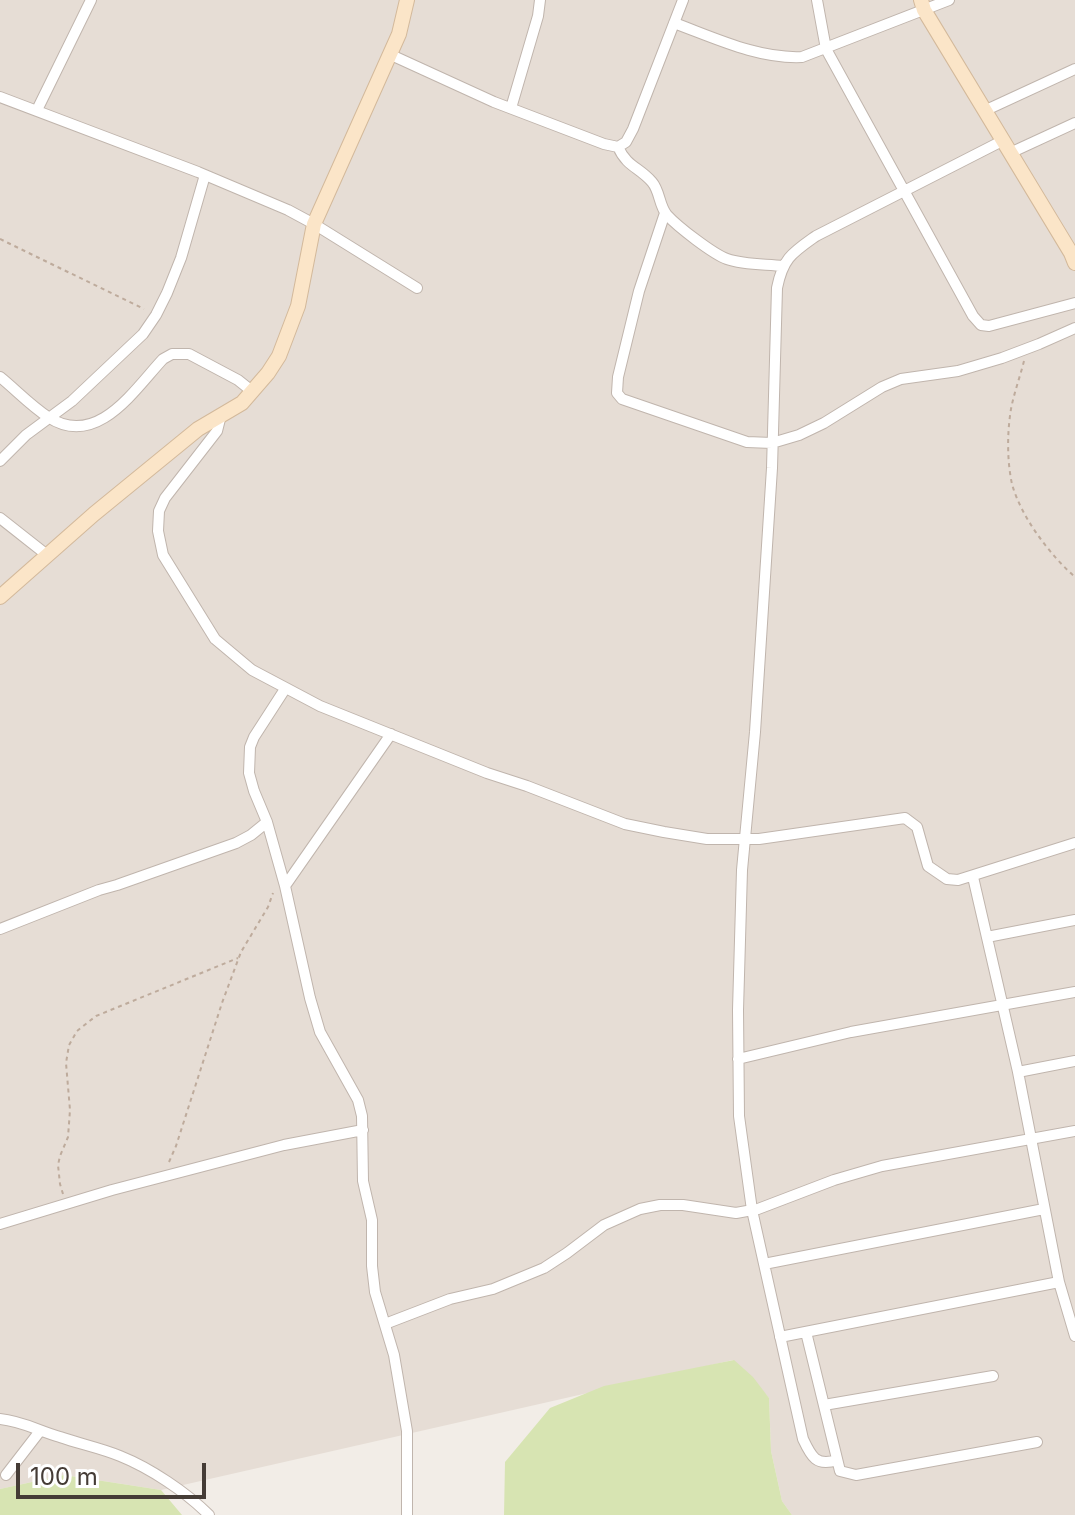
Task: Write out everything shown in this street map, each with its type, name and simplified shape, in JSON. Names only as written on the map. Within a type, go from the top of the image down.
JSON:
[{"type":"street","points":[[37,110],[91,0]]},
{"type":"street","points":[[0,597],[94,514],[198,429],[242,403],[279,356],[298,306],[314,224],[399,34],[407,0]]},
{"type":"street","points":[[511,108],[540,0]]},
{"type":"street","points":[[389,54],[511,108],[618,147],[626,142],[633,129],[683,0]]},
{"type":"street","points":[[817,0],[826,49],[973,316],[981,325],[989,326],[1075,303]]},
{"type":"street","points":[[674,23],[731,44],[785,58],[802,57],[922,5],[949,0]]},
{"type":"street","points":[[922,5],[1075,263]]},
{"type":"street","points":[[984,111],[1075,69]]},
{"type":"street","points":[[0,97],[288,210],[417,288]]},
{"type":"street","points":[[837,1460],[820,1462],[812,1457],[803,1439],[752,1210],[739,1116],[742,885],[755,732],[772,443],[777,288],[787,260],[816,236],[904,191],[1006,147],[1075,123]]},
{"type":"street","points":[[618,147],[623,158],[653,183],[665,213],[639,291],[618,377],[617,393],[622,399],[747,442],[772,443],[824,423],[882,387],[901,379],[958,371],[1028,348],[1075,328]]},
{"type":"street","points":[[0,461],[26,435],[72,401],[143,334],[167,293],[181,258],[205,175]]},
{"type":"street","points":[[665,213],[723,258],[783,266]]},
{"type":"street","points":[[0,377],[49,418],[67,426],[99,423],[114,413],[163,359],[172,354],[189,354],[238,380],[253,392]]},
{"type":"street","points":[[221,415],[217,431],[165,498],[159,511],[158,531],[163,555],[215,639],[252,670],[285,689],[487,773],[625,824],[664,832],[707,839],[759,839],[905,818],[917,827],[928,866],[947,879],[958,880],[1075,843]]},
{"type":"street","points":[[0,518],[47,555]]},
{"type":"street","points":[[285,689],[254,737],[250,747],[249,773],[285,886],[320,1032],[358,1100],[363,1130],[363,1181],[372,1220],[375,1292],[394,1355],[407,1431],[407,1515]]},
{"type":"street","points":[[285,886],[391,734]]},
{"type":"street","points":[[0,929],[99,890],[236,843],[267,822]]},
{"type":"street","points":[[973,877],[1018,1072],[1059,1282],[1075,1336]]},
{"type":"street","points":[[987,937],[1075,920]]},
{"type":"street","points":[[738,1059],[851,1032],[1075,992]]},
{"type":"street","points":[[1018,1072],[1075,1061]]},
{"type":"street","points":[[0,1224],[284,1145],[363,1130]]},
{"type":"street","points":[[385,1324],[450,1299],[493,1289],[544,1268],[604,1225],[640,1209],[683,1205],[736,1213],[882,1166],[1075,1131]]},
{"type":"street","points":[[764,1264],[1044,1209]]},
{"type":"street","points":[[780,1337],[1059,1282]]},
{"type":"street","points":[[806,1332],[840,1471],[856,1475],[1037,1442]]},
{"type":"street","points":[[824,1405],[993,1376]]},
{"type":"street","points":[[0,1419],[21,1422],[40,1431],[120,1455],[157,1476],[209,1515]]},
{"type":"street","points":[[6,1475],[40,1431]]},
{"type":"path","points":[[0,239],[156,315]]},
{"type":"path","points":[[1028,348],[1011,407],[1009,449],[1012,484],[1018,501],[1046,546],[1075,577]]},
{"type":"path","points":[[161,1177],[176,1146],[238,958],[268,907],[281,873]]},
{"type":"path","points":[[66,1205],[58,1165],[68,1137],[70,1110],[66,1063],[69,1045],[77,1031],[96,1016],[238,958]]},
{"type":"shaded area","points":[[0,0],[1075,0],[1075,1515],[792,1515],[782,1501],[771,1451],[769,1398],[733,1360],[161,1490],[64,1475],[0,1489]]},
{"type":"green space","points":[[734,1360],[753,1377],[769,1398],[771,1451],[782,1501],[792,1515],[504,1515],[505,1462],[550,1408],[604,1386]]},
{"type":"green space","points":[[64,1475],[161,1490],[182,1515],[0,1515],[0,1489]]}]
